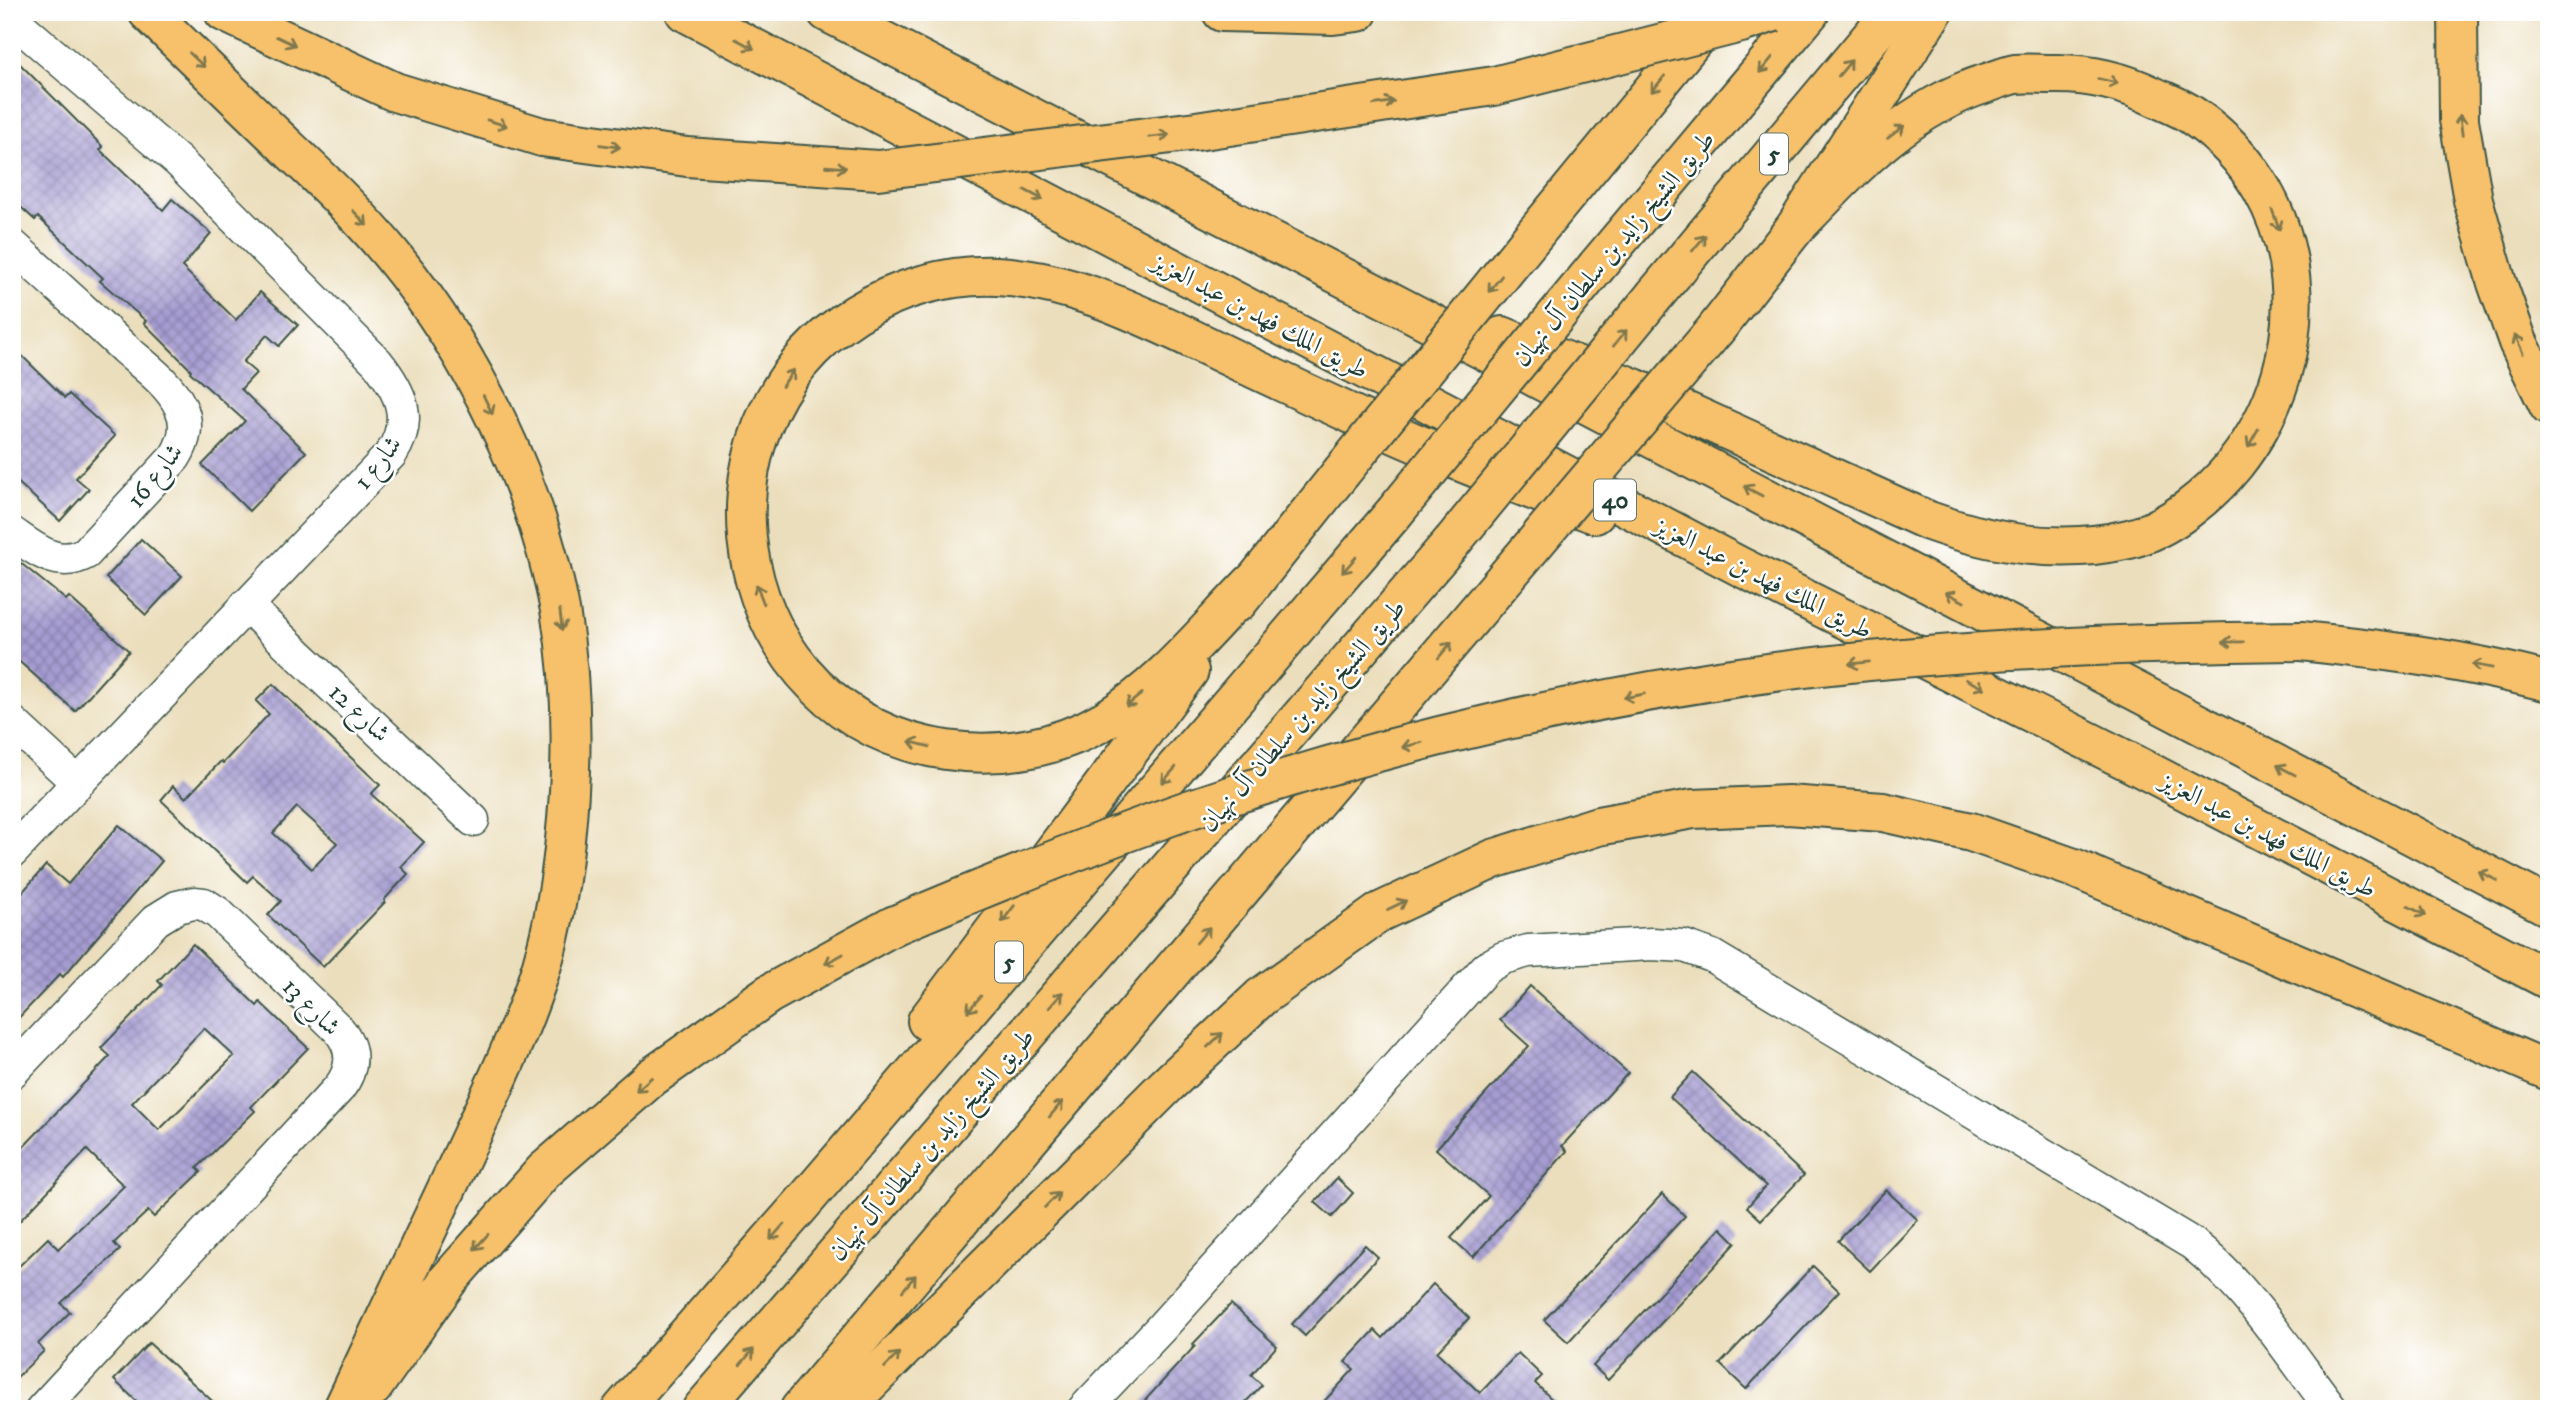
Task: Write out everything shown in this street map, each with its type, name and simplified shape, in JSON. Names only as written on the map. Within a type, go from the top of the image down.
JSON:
[{"type":"highway","points":[[148,12],[362,219],[450,335],[505,442],[540,532],[560,612],[568,680],[568,812],[554,917],[538,977],[514,1044],[343,1409]]},
{"type":"highway","points":[[224,12],[395,92],[542,137],[687,157],[878,170],[1196,131],[1494,86],[1741,23],[1774,12]]},
{"type":"highway","name":"طريق الملك فهد بن عبد العزيز","points":[[685,12],[1740,566],[2130,762],[2549,980]]},
{"type":"highway","points":[[827,12],[1374,293],[2549,907]]},
{"type":"highway","points":[[1222,12],[1333,15],[1358,12]]},
{"type":"highway","points":[[802,1204],[823,1166],[872,1094],[1102,790],[1252,583],[1716,12]]},
{"type":"highway","name":"طريق الشيخ زايد بن سلطان آل نهيان","points":[[622,1409],[802,1204],[1394,513],[1810,12]]},
{"type":"highway","name":"طريق الشيخ زايد بن سلطان آل نهيان","points":[[702,1409],[1452,542],[1892,12]]},
{"type":"highway","points":[[800,1409],[1716,329],[1794,229],[1933,12]]},
{"type":"highway","points":[[2458,12],[2459,120],[2473,200],[2497,283],[2518,342],[2549,406]]},
{"type":"highway","points":[[1374,293],[1524,344],[1634,388],[1929,521],[1967,534],[2007,543],[2048,547],[2131,539],[2165,523],[2196,503],[2224,477],[2247,448],[2266,415],[2280,380],[2290,342],[2293,298],[2285,245],[2274,214],[2240,158],[2217,135],[2192,115],[2136,88],[2076,73],[2015,75],[1957,92],[1888,137],[1857,164],[1794,229]]},
{"type":"highway","points":[[1252,583],[1142,693],[1103,721],[1082,732],[1047,744],[1010,751],[960,752],[922,745],[884,732],[839,705],[806,674],[780,637],[758,591],[746,538],[746,483],[752,456],[760,429],[785,380],[822,338],[843,322],[889,296],[940,281],[993,276],[1021,278],[1081,292],[1113,303],[1352,415],[1448,456],[1629,527],[1740,566]]},
{"type":"highway","points":[[359,1409],[449,1279],[544,1171],[652,1077],[769,994],[893,926],[1042,863],[1193,808],[1347,761],[1503,722],[1661,690],[1820,666],[1980,651],[2141,643],[2301,641],[2416,653],[2510,671],[2549,682]]},
{"type":"highway","points":[[843,1409],[1167,1085],[1261,997],[1380,912],[1493,859],[1598,826],[1693,809],[1788,805],[1883,812],[1971,832],[2074,868],[2549,1071]]},
{"type":"street","name":"شارع 1","points":[[12,19],[139,127],[205,188],[377,362],[390,378],[400,399],[404,428],[401,439],[391,454],[12,852]]},
{"type":"street","name":"شارع 16","points":[[12,245],[158,378],[180,405],[186,431],[175,457],[86,554],[76,559],[53,558],[33,549],[12,533]]},
{"type":"street","name":"شارع 12","points":[[246,605],[473,820]]},
{"type":"street","points":[[12,722],[77,782]]},
{"type":"street","name":"شارع 13","points":[[12,1072],[147,929],[177,907],[194,903],[204,904],[218,913],[338,1029],[346,1040],[351,1061],[350,1071],[339,1088],[43,1409]]},
{"type":"street","points":[[1084,1409],[1168,1321],[1486,968],[1503,958],[1528,951],[1652,944],[1684,946],[1712,956],[2193,1244],[2239,1288],[2332,1409]]},
{"type":"building","points":[[12,56],[103,147],[100,150],[163,210],[172,199],[211,233],[182,267],[236,320],[260,292],[298,325],[279,346],[267,335],[243,362],[256,373],[241,389],[306,452],[249,511],[202,465],[245,421],[190,372],[144,323],[146,321],[100,281],[103,278],[38,217],[35,220],[12,199],[12,144],[23,134],[12,124]]},
{"type":"building","points":[[12,346],[65,398],[69,394],[115,436],[76,478],[89,489],[60,521],[12,477]]},
{"type":"building","points":[[141,539],[182,576],[146,615],[106,578]]},
{"type":"building","points":[[12,556],[66,600],[69,597],[129,651],[75,711],[12,655]]},
{"type":"building","points":[[273,684],[380,785],[371,794],[424,842],[401,867],[408,874],[323,967],[268,915],[281,901],[253,876],[247,882],[161,800],[173,786],[186,798],[221,761],[223,763],[269,714],[256,701]],"holes":[[[297,807],[337,843],[312,869],[273,833]]]},
{"type":"building","points":[[119,825],[162,861],[63,977],[60,974],[12,1025],[12,904],[46,865],[68,884]]},
{"type":"building","points":[[193,944],[257,1006],[260,1002],[308,1048],[251,1107],[255,1111],[197,1168],[201,1172],[154,1217],[148,1211],[114,1243],[120,1250],[61,1303],[70,1312],[38,1344],[44,1351],[12,1382],[12,1273],[48,1238],[58,1249],[124,1186],[87,1150],[12,1229],[12,1159],[110,1056],[101,1048],[162,985],[158,981]],"holes":[[[204,1028],[234,1056],[159,1130],[132,1103]]]},
{"type":"building","points":[[1530,986],[1628,1073],[1562,1146],[1567,1151],[1473,1257],[1451,1238],[1489,1196],[1436,1149],[1529,1046],[1500,1020]]},
{"type":"building","points":[[1693,1072],[1804,1175],[1761,1220],[1747,1207],[1766,1186],[1670,1097]]},
{"type":"building","points":[[1337,1178],[1353,1193],[1332,1217],[1315,1202]]},
{"type":"building","points":[[1886,1190],[1918,1220],[1870,1271],[1838,1241]]},
{"type":"building","points":[[1662,1194],[1685,1216],[1568,1342],[1544,1320]]},
{"type":"building","points":[[1721,1228],[1736,1243],[1608,1380],[1593,1366]]},
{"type":"building","points":[[1365,1245],[1378,1257],[1305,1336],[1292,1324]]},
{"type":"building","points":[[1813,1266],[1839,1291],[1746,1389],[1720,1364]]},
{"type":"building","points":[[1433,1284],[1469,1318],[1437,1352],[1480,1393],[1518,1353],[1542,1376],[1535,1383],[1562,1409],[1317,1409],[1354,1369],[1345,1362],[1375,1330],[1383,1338]]},
{"type":"building","points":[[1231,1304],[1277,1346],[1251,1375],[1262,1385],[1239,1409],[1137,1409],[1195,1346],[1193,1344]]},
{"type":"building","points":[[149,1343],[221,1409],[145,1409],[114,1380]]}]
